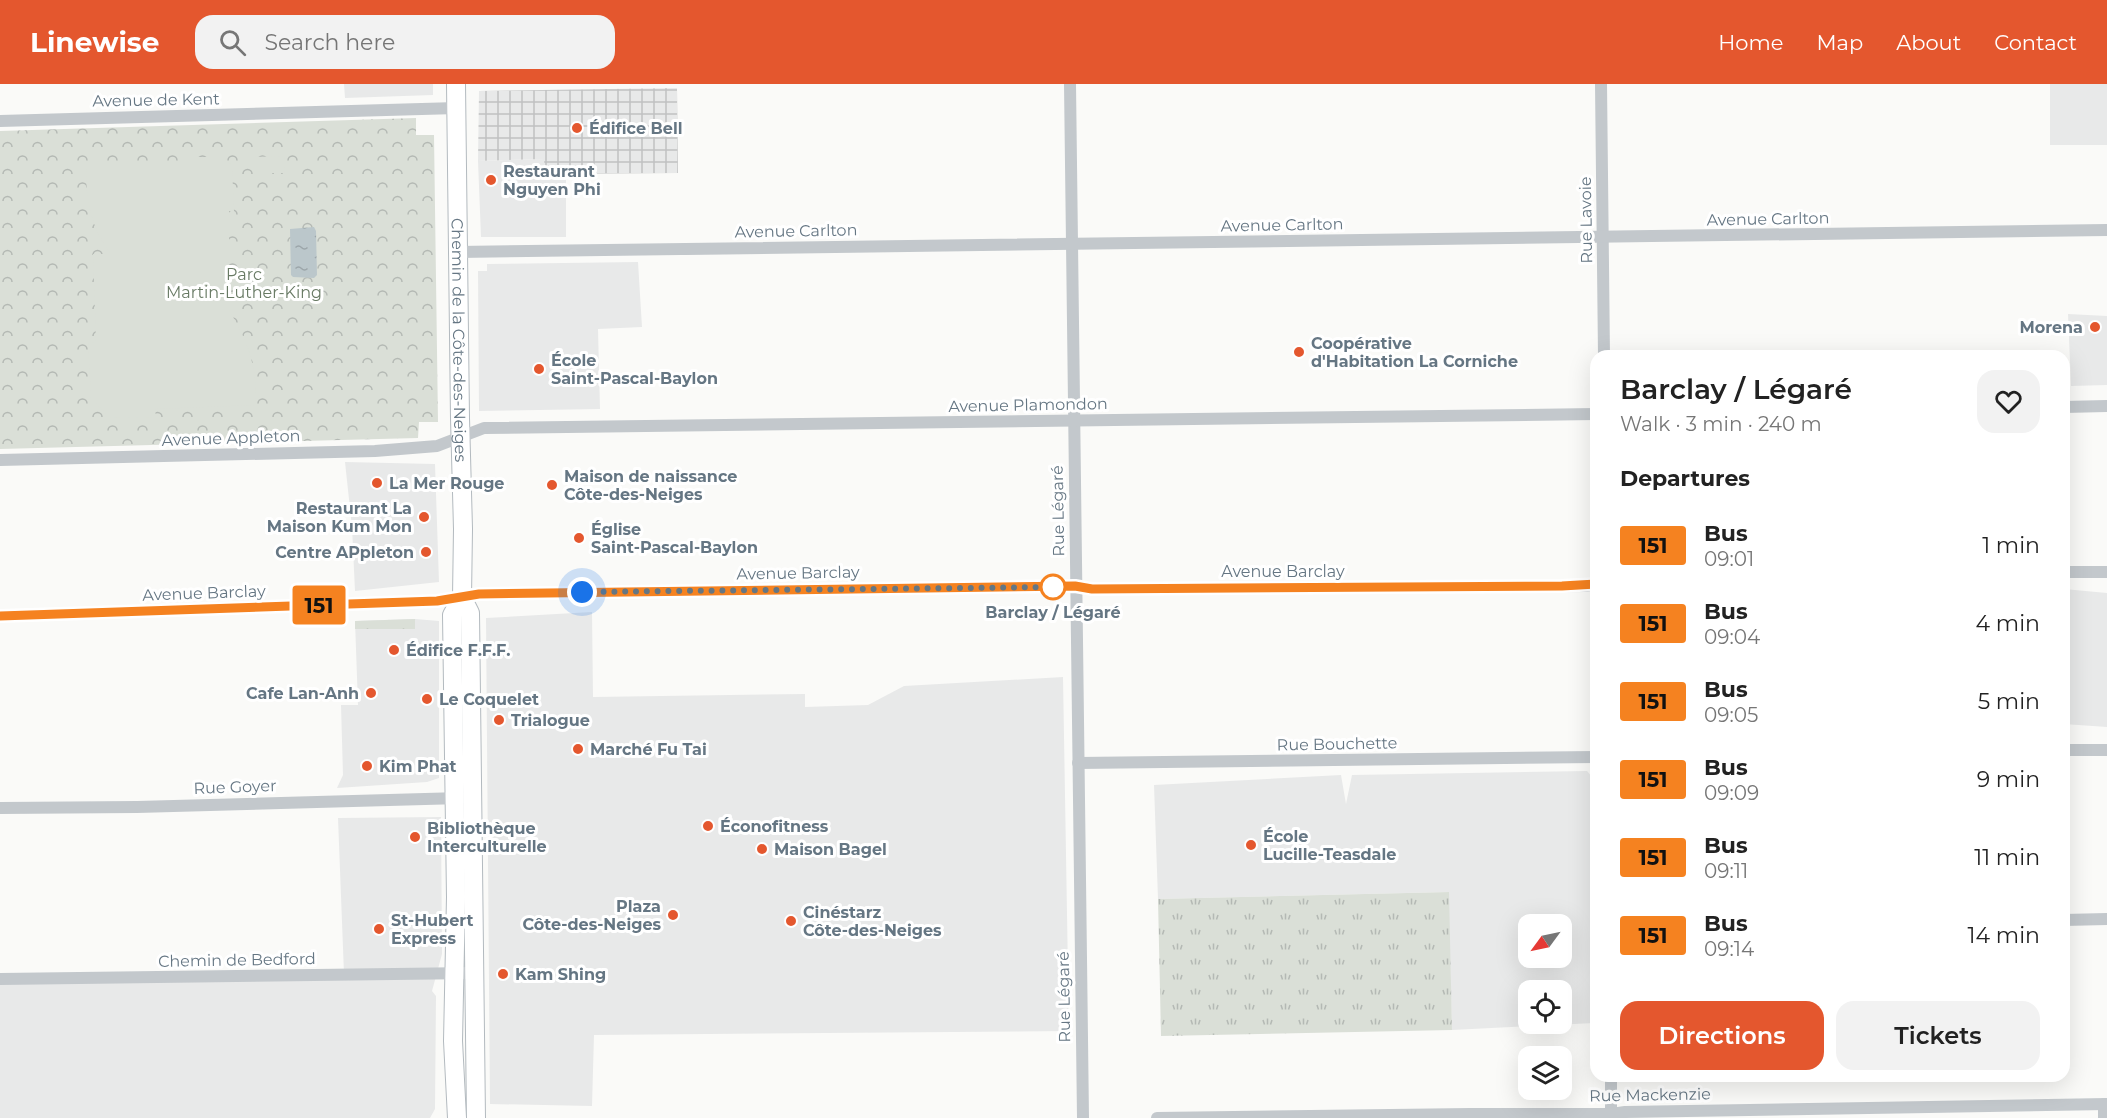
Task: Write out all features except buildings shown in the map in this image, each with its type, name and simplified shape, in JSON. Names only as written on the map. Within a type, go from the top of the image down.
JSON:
[{"type":"main road","name":"Chemin de la Côte-des-Neiges","points":[[456,84],[463,529],[462,597],[452,615],[474,973],[476,1118]]},
{"type":"main road","name":"Chemin de la Côte-des-Neiges","points":[[457,1118],[454,1065],[454,973],[463,798]]},
{"type":"street","name":"Rue Légaré","points":[[1070,84],[1083,1118]]},
{"type":"street","name":"Rue Lavoie","points":[[1601,84],[1604,350]]},
{"type":"street","name":"Avenue de Kent","points":[[0,121],[457,108]]},
{"type":"street","name":"Avenue Carlton","points":[[458,252],[2107,230]]},
{"type":"street","points":[[2070,407],[2107,406]]},
{"type":"street","name":"Avenue Plamondon","points":[[461,436],[484,428],[1590,414]]},
{"type":"street","name":"Avenue Appleton","points":[[0,460],[375,451],[437,446],[461,436]]},
{"type":"street","points":[[2070,572],[2107,572]]},
{"type":"street","name":"Avenue Barclay","points":[[0,616],[437,601],[479,594],[1075,586],[1092,589],[1590,584]]},
{"type":"street","points":[[2070,750],[2107,750]]},
{"type":"street","name":"Rue Bouchette","points":[[1078,763],[1590,757]]},
{"type":"street","name":"Rue Goyer","points":[[0,808],[137,807],[463,798]]},
{"type":"street","points":[[2070,920],[2107,919]]},
{"type":"street","name":"Chemin de Bedford","points":[[0,979],[474,973]]},
{"type":"street","points":[[1611,1082],[1611,1116]]},
{"type":"street","points":[[2104,1118],[2105,1104]]},
{"type":"street","name":"Rue Mackenzie","points":[[1157,1118],[1470,1113],[1611,1116],[1625,1112],[2105,1104]]},
{"type":"shaded area","points":[[344,84],[433,84],[433,95],[345,98]]},
{"type":"shaded area","points":[[2050,84],[2107,84],[2107,145],[2050,145]]},
{"type":"shaded area","points":[[677,88],[678,173],[545,174],[544,159],[478,161],[479,91]]},
{"type":"shaded area","points":[[545,159],[545,174],[566,175],[566,237],[481,237],[478,161]]},
{"type":"shaded area","name":"École Saint-Pascal-Baylon","points":[[638,262],[642,327],[598,329],[600,409],[479,411],[478,271],[487,271],[487,264]]},
{"type":"shaded area","points":[[2068,314],[2107,316],[2107,385],[2071,386]]},
{"type":"shaded area","points":[[345,462],[435,464],[439,582],[355,591],[352,527]]},
{"type":"shaded area","points":[[2070,590],[2107,593],[2107,727],[2070,724]]},
{"type":"shaded area","points":[[592,612],[593,697],[805,694],[805,707],[868,705],[904,686],[1063,677],[1069,1031],[594,1035],[592,1106],[490,1104],[486,618]]},
{"type":"shaded area","points":[[415,619],[439,621],[439,778],[427,782],[337,788],[343,775],[341,705],[358,705],[355,621]]},
{"type":"shaded area","points":[[1587,771],[1590,774],[1590,1023],[1572,1024],[1572,980],[1518,980],[1518,1027],[1452,1030],[1448,892],[1158,899],[1154,785],[1341,775],[1346,804],[1352,775]]},
{"type":"shaded area","points":[[441,817],[442,954],[432,991],[436,996],[435,1109],[430,1118],[0,1118],[0,979],[344,974],[338,818]]},
{"type":"green space","name":"Parc Martin-Luther-King","points":[[416,118],[416,135],[434,135],[438,422],[419,422],[418,438],[0,449],[0,131]]},
{"type":"green space","points":[[284,156],[285,173],[254,173],[254,157]]},
{"type":"green space","points":[[184,157],[224,157],[232,166],[234,211],[229,211],[229,306],[226,306],[240,329],[253,366],[255,405],[156,409],[155,417],[111,418],[91,399],[88,343],[96,342],[93,254],[111,254],[93,222],[88,200],[86,164],[184,164]]},
{"type":"green space","points":[[415,619],[415,629],[355,629],[355,621]]},
{"type":"green space","points":[[1449,892],[1452,1030],[1161,1036],[1158,899]]},
{"type":"water","points":[[314,227],[317,275],[314,278],[293,277],[291,275],[290,229]]},
{"type":"bus line","name":"151","points":[[0,616],[437,601],[479,594],[1075,586],[1092,589],[1590,585]]},
{"type":"place","name":"Édifice Bell","points":[[577,128]]},
{"type":"place","name":"Restaurant Nguyen Phi","points":[[491,180]]},
{"type":"place","name":"Morena","points":[[2095,327]]},
{"type":"place","name":"Coopérative d'Habitation La Corniche","points":[[1299,352]]},
{"type":"place","name":"École Saint-Pascal-Baylon","points":[[539,369]]},
{"type":"place","name":"La Mer Rouge","points":[[377,483]]},
{"type":"place","name":"Maison de naissance Côte-des-Neiges","points":[[552,485]]},
{"type":"place","name":"Restaurant La Maison Kum Mon","points":[[424,517]]},
{"type":"place","name":"Église Saint-Pascal-Baylon","points":[[579,538]]},
{"type":"place","name":"Centre APpleton","points":[[426,552]]},
{"type":"place","name":"Barclay / Légaré","points":[[1053,587]]},
{"type":"place","name":"Édifice F.F.F.","points":[[394,650]]},
{"type":"place","name":"Cafe Lan-Anh","points":[[371,693]]},
{"type":"place","name":"Le Coquelet","points":[[427,699]]},
{"type":"place","name":"Trialogue","points":[[499,720]]},
{"type":"place","name":"Marché Fu Tai","points":[[578,749]]},
{"type":"place","name":"Kim Phat","points":[[367,766]]},
{"type":"place","name":"Éconofitness","points":[[708,826]]},
{"type":"place","name":"Bibliothèque Interculturelle","points":[[415,837]]},
{"type":"place","name":"École Lucille-Teasdale","points":[[1251,845]]},
{"type":"place","name":"Maison Bagel","points":[[762,849]]},
{"type":"place","name":"Plaza Côte-des-Neiges","points":[[673,915]]},
{"type":"place","name":"Cinéstarz Côte-des-Neiges","points":[[791,921]]},
{"type":"place","name":"St-Hubert Express","points":[[379,929]]},
{"type":"place","name":"Kam Shing","points":[[503,974]]},
{"type":"route","points":[[582,592],[1057,587],[1053,587]]}]
